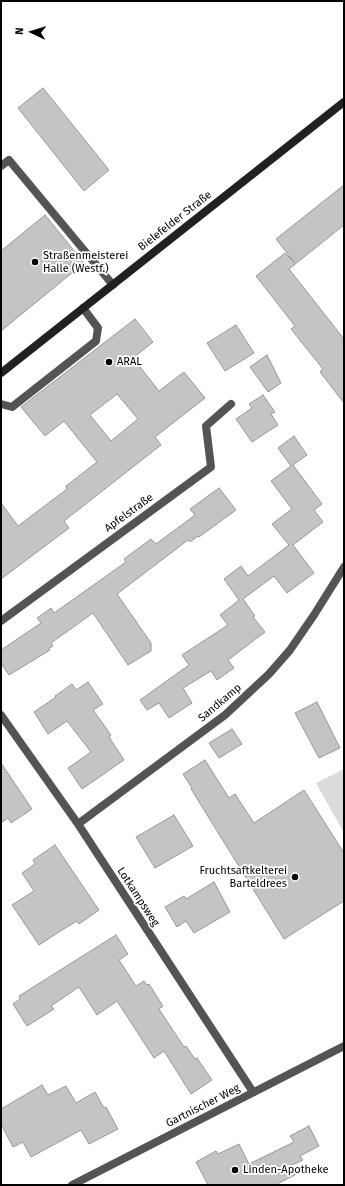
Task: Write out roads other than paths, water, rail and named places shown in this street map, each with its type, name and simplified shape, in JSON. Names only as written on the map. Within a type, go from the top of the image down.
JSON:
[{"type":"street","name":"Bielefelder Straße","points":[[1,373],[344,102]]},
{"type":"street","points":[[1,166],[9,160],[113,285]]},
{"type":"street","points":[[1,404],[12,407],[96,341],[98,328],[83,308]]},
{"type":"street","name":"Apfelstraße","points":[[1,621],[211,467],[206,426],[230,404]]},
{"type":"street","name":"Sandkamp","points":[[78,824],[225,715],[269,674],[290,650],[344,567]]},
{"type":"street","name":"Lotkampsweg","points":[[1,715],[78,824],[253,1092]]},
{"type":"street","name":"Gartnischer Weg","points":[[72,1185],[344,1046]]},
{"type":"place","name":"Straßenmeisterei Halle (Westf.)","points":[[35,262]]},
{"type":"place","name":"ARAL","points":[[109,362]]},
{"type":"place","name":"Fruchtsaftkelterei Barteldrees","points":[[295,877]]},
{"type":"place","name":"Linden-Apotheke","points":[[235,1170]]}]
